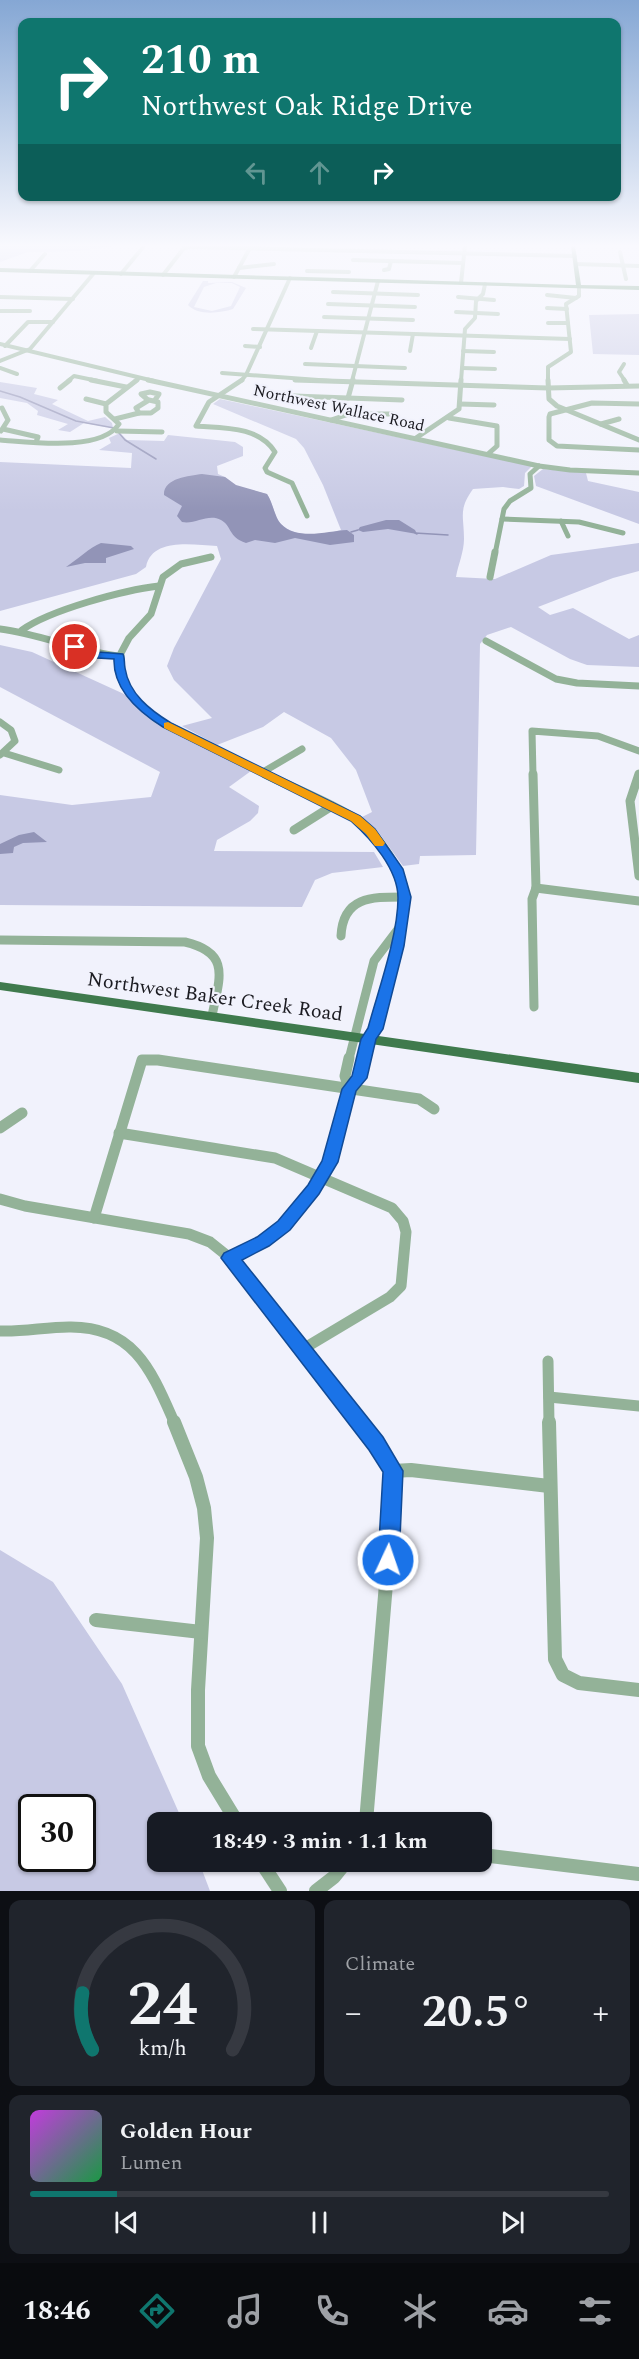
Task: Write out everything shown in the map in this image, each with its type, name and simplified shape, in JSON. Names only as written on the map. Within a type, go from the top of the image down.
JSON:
[{"type":"main road","name":"Northwest Baker Creek Road","points":[[0,986],[639,1078]]},
{"type":"street","points":[[3,345],[15,334]]},
{"type":"street","points":[[0,361],[28,351],[42,334]]},
{"type":"street","points":[[266,334],[246,375],[209,402],[196,426],[244,431],[271,444],[275,452],[265,468],[267,472],[292,483],[307,516]]},
{"type":"street","points":[[311,348],[316,334]]},
{"type":"street","points":[[348,398],[364,334]]},
{"type":"street","points":[[410,351],[413,334]]},
{"type":"street","points":[[419,334],[570,339]]},
{"type":"street","points":[[569,334],[571,352],[548,367],[549,399],[565,409],[639,440]]},
{"type":"street","points":[[416,438],[459,409],[465,336]]},
{"type":"street","name":"Northwest Wallace Road","points":[[3,345],[139,378],[539,466],[570,470],[639,473]]},
{"type":"street","points":[[245,346],[260,347]]},
{"type":"street","points":[[464,351],[494,352]]},
{"type":"street","points":[[550,356],[567,363]]},
{"type":"street","points":[[305,364],[405,368]]},
{"type":"street","points":[[624,364],[620,367],[619,372],[627,385]]},
{"type":"street","points":[[0,368],[17,374]]},
{"type":"street","points":[[462,368],[495,369]]},
{"type":"street","points":[[222,373],[352,381],[548,388],[639,386]]},
{"type":"street","points":[[60,388],[74,376],[126,387]]},
{"type":"street","points":[[117,431],[119,424],[106,412],[106,404],[139,378]]},
{"type":"street","points":[[294,396],[402,400]]},
{"type":"street","points":[[86,399],[106,404]]},
{"type":"street","points":[[116,419],[155,411],[159,404],[151,400],[137,406],[139,413]]},
{"type":"street","points":[[639,404],[592,403],[565,409],[550,414],[549,417],[549,440],[552,444],[566,447],[639,450]]},
{"type":"street","points":[[460,404],[494,405]]},
{"type":"street","points":[[2,408],[8,420],[1,431],[31,434],[38,437],[36,442]]},
{"type":"street","points":[[332,420],[349,414],[392,414]]},
{"type":"street","points":[[449,417],[497,426],[497,446],[488,454]]},
{"type":"street","points":[[601,424],[619,419]]},
{"type":"street","points":[[0,440],[86,441],[105,437],[117,431],[162,432]]},
{"type":"street","points":[[490,577],[506,505],[531,488],[530,474],[539,466]]},
{"type":"street","points":[[502,519],[581,520],[623,533]]},
{"type":"street","points":[[561,521],[568,536]]},
{"type":"street","points":[[211,557],[176,567],[167,572],[159,586],[155,606],[150,616],[130,636],[120,656],[119,667],[127,690],[148,713],[167,725],[356,819],[370,832],[397,869],[405,897],[397,946],[375,1029],[369,1039],[359,1078],[349,1089],[330,1162],[306,1198],[274,1234],[230,1258]]},
{"type":"street","points":[[22,630],[45,616],[142,588],[159,586]]},
{"type":"street","points":[[0,629],[22,630],[97,655],[120,656]]},
{"type":"street","points":[[486,641],[556,679],[577,683],[639,686]]},
{"type":"street","points":[[0,723],[11,730],[15,741],[2,754],[59,770]]},
{"type":"street","points":[[534,1007],[532,899],[536,888],[532,731],[588,734],[639,751]]},
{"type":"street","points":[[263,772],[302,749]]},
{"type":"street","points":[[639,774],[637,787],[630,801],[639,876]]},
{"type":"street","points":[[294,830],[332,806]]},
{"type":"street","points":[[536,888],[639,901]]},
{"type":"street","points":[[340,936],[344,915],[349,908],[368,899],[405,897]]},
{"type":"street","points":[[349,1089],[345,1076],[355,1037],[355,1027],[375,961],[399,928]]},
{"type":"street","points":[[0,940],[185,942],[202,945],[214,953],[219,963],[212,1016]]},
{"type":"street","points":[[94,1218],[142,1060],[158,1060],[419,1099],[434,1109]]},
{"type":"street","points":[[0,1128],[22,1113]]},
{"type":"street","points":[[119,1133],[262,1155],[284,1161],[392,1208],[398,1214],[406,1232],[401,1286],[390,1297],[303,1349]]},
{"type":"street","points":[[0,1199],[25,1206],[189,1234],[210,1242],[230,1258],[303,1349],[376,1443],[393,1471],[389,1554],[367,1812]]},
{"type":"street","points":[[0,1331],[31,1331],[57,1326],[96,1329],[126,1342],[148,1366],[190,1458],[201,1491],[206,1525],[208,1575],[201,1632],[198,1746],[201,1760],[231,1812]]},
{"type":"street","points":[[548,1361],[549,1486],[555,1659],[563,1675],[579,1683],[639,1689]]},
{"type":"street","points":[[549,1397],[639,1406]]},
{"type":"street","points":[[393,1471],[411,1470],[549,1486]]},
{"type":"street","points":[[96,1620],[201,1632]]},
{"type":"street","points":[[492,1856],[639,1874]]},
{"type":"street","points":[[268,1872],[280,1891]]},
{"type":"street","points":[[316,1891],[338,1872]]},
{"type":"shaded area","points":[[591,334],[639,334],[639,355],[593,354]]},
{"type":"shaded area","points":[[0,382],[37,388],[34,394],[58,400],[52,404],[88,421],[105,417],[112,423],[113,428],[84,423],[70,432],[58,430],[68,424],[37,415],[38,411],[27,403],[0,398]]},
{"type":"shaded area","points":[[220,399],[532,466],[525,473],[524,486],[519,489],[503,487],[473,489],[468,496],[463,519],[464,544],[456,577],[495,579],[551,555],[639,543],[639,571],[613,578],[538,607],[550,615],[573,608],[629,639],[639,635],[639,667],[587,665],[570,659],[511,627],[487,635],[480,644],[476,855],[420,856],[419,864],[403,866],[376,829],[362,817],[372,812],[356,770],[331,738],[284,712],[263,727],[217,745],[182,726],[212,718],[174,680],[167,666],[174,648],[221,559],[217,546],[186,544],[165,547],[156,551],[150,557],[146,567],[136,574],[0,611],[0,462],[131,468],[132,453],[99,450],[111,443],[109,438],[120,433],[127,440],[164,441],[168,435],[235,442],[243,447],[243,456],[217,466],[218,474],[236,486],[267,494],[281,524],[293,532],[310,534],[341,530],[323,485],[304,448],[296,439],[213,404]]},
{"type":"shaded area","points":[[543,469],[586,473],[588,481],[639,492],[639,524],[536,486],[534,476]]},
{"type":"shaded area","points":[[202,474],[225,477],[236,485],[267,494],[279,521],[288,529],[304,534],[347,530],[354,535],[354,542],[330,545],[295,538],[275,543],[255,540],[246,543],[236,538],[224,522],[216,518],[182,522],[177,516],[182,506],[164,495],[165,489],[172,481]]},
{"type":"shaded area","points":[[386,520],[399,520],[415,530],[417,534],[388,529],[363,532],[358,530],[360,527]]},
{"type":"shaded area","points":[[101,543],[131,546],[134,549],[106,558],[106,563],[85,563],[66,567],[92,547]]},
{"type":"shaded area","points":[[0,645],[32,652],[124,694],[142,712],[251,771],[229,787],[259,806],[258,813],[250,821],[217,840],[214,851],[374,852],[383,867],[332,873],[315,880],[302,907],[0,905],[0,795],[72,805],[151,797],[160,772],[0,687]]},
{"type":"shaded area","points":[[34,832],[47,842],[23,843],[14,847],[13,853],[0,854],[0,844],[19,835]]},
{"type":"shaded area","points":[[0,1550],[53,1582],[122,1684],[179,1812],[147,1812],[147,1872],[203,1872],[210,1891],[0,1891]]},
{"type":"waterway","points":[[0,391],[76,421],[114,428]]},
{"type":"waterway","points":[[119,433],[125,440],[156,459]]},
{"type":"waterway","points":[[351,532],[358,530]]},
{"type":"waterway","points":[[417,534],[415,533],[448,535]]},
{"type":"slow traffic","points":[[168,725],[356,819],[379,843]]},
{"type":"route","points":[[75,647],[97,655],[120,656],[119,667],[127,690],[148,713],[167,725],[356,819],[370,832],[397,869],[405,897],[397,946],[375,1029],[369,1039],[359,1078],[349,1089],[330,1162],[314,1190],[284,1226],[263,1242],[230,1258],[376,1443],[393,1471],[388,1560]]}]
